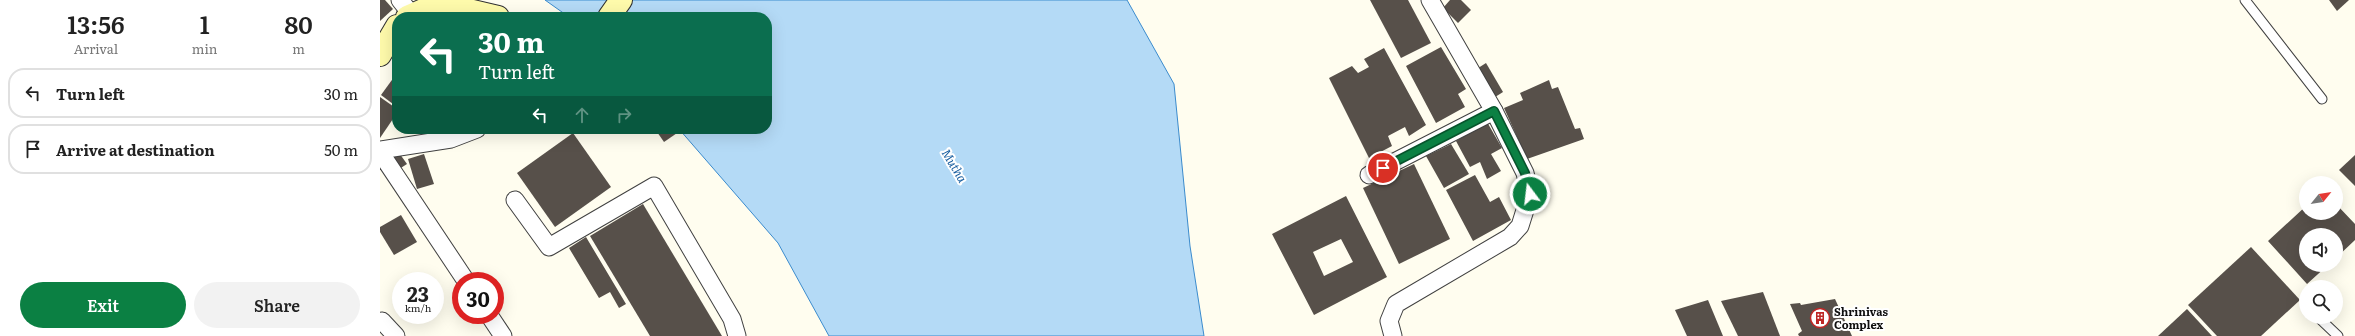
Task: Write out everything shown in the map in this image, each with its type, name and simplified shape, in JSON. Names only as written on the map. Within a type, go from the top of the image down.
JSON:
[{"type":"street","points":[[613,12],[621,0]]},
{"type":"street","points":[[1393,336],[1389,321],[1396,304],[1510,237],[1520,226],[1525,215],[1530,194],[1525,173],[1494,111],[1430,0]]},
{"type":"street","points":[[410,12],[439,3],[477,12]]},
{"type":"street","points":[[380,54],[392,34]]},
{"type":"street","points":[[1369,175],[1494,111]]},
{"type":"street","points":[[460,272],[380,151],[450,139],[464,134]]},
{"type":"street","points":[[515,200],[550,247],[654,186],[732,319],[737,336]]},
{"type":"street","points":[[382,321],[396,336]]},
{"type":"street","points":[[495,324],[503,336]]},
{"type":"lane","points":[[2245,0],[2322,99]]},
{"type":"lane","points":[[2325,324],[2338,336]]},
{"type":"water","name":"Mutha","points":[[545,0],[1127,0],[1174,84],[1190,246],[1204,336],[829,336],[778,243],[683,134],[772,134],[772,12],[562,12]]},
{"type":"building","points":[[380,0],[385,0],[393,9],[380,21]]},
{"type":"building","points":[[1370,0],[1408,0],[1431,43],[1401,58]]},
{"type":"building","points":[[1450,0],[1461,0],[1471,10],[1458,23],[1443,8]]},
{"type":"building","points":[[2329,0],[2349,0],[2337,11]]},
{"type":"building","points":[[1441,47],[1466,89],[1458,94],[1465,107],[1436,123],[1406,66]]},
{"type":"building","points":[[1384,48],[1426,125],[1409,136],[1405,127],[1388,136],[1392,146],[1369,158],[1329,78],[1352,66],[1358,73],[1369,67],[1364,59]]},
{"type":"building","points":[[1486,63],[1503,92],[1492,99],[1475,70]]},
{"type":"building","points":[[392,80],[392,103],[381,95]]},
{"type":"building","points":[[1549,80],[1552,89],[1558,87],[1575,129],[1580,128],[1584,139],[1527,159],[1504,108],[1523,100],[1520,93]]},
{"type":"building","points":[[380,97],[392,105],[392,120],[380,138]]},
{"type":"building","points":[[1487,122],[1502,148],[1491,154],[1501,171],[1487,179],[1480,162],[1470,167],[1456,141]]},
{"type":"building","points":[[574,134],[611,187],[555,227],[517,173]]},
{"type":"building","points":[[658,134],[676,134],[664,142]]},
{"type":"building","points":[[1451,144],[1469,174],[1444,188],[1426,156]]},
{"type":"building","points":[[397,150],[407,164],[396,171],[386,158]]},
{"type":"building","points":[[424,154],[434,184],[417,189],[408,159]]},
{"type":"building","points":[[2355,155],[2355,186],[2339,170]]},
{"type":"building","points":[[1414,164],[1450,239],[1399,264],[1363,188]]},
{"type":"building","points":[[1475,175],[1490,202],[1499,197],[1511,220],[1473,241],[1446,190]]},
{"type":"building","points":[[1346,196],[1387,277],[1314,315],[1272,234]],"holes":[[[1341,239],[1353,262],[1324,276],[1313,252]]]},
{"type":"building","points":[[643,204],[722,336],[650,336],[590,236]]},
{"type":"building","points":[[2343,211],[2355,224],[2355,240],[2343,251],[2343,228],[2299,228],[2299,272],[2320,272],[2311,280],[2303,280],[2268,241],[2299,212],[2299,220],[2343,220]]},
{"type":"building","points":[[401,215],[417,242],[394,255],[380,232],[380,227]]},
{"type":"building","points":[[586,237],[626,304],[619,308],[610,292],[599,298],[569,248]]},
{"type":"building","points":[[2251,247],[2299,299],[2299,301],[2261,336],[2217,336],[2188,305]]},
{"type":"building","points":[[1763,292],[1780,336],[1738,336],[1721,301]]},
{"type":"building","name":"Shrinivas Complex","points":[[1835,299],[1852,336],[1799,336],[1798,334],[1802,331],[1790,304],[1800,303],[1801,305]]},
{"type":"building","points":[[1708,300],[1723,336],[1687,336],[1675,310]]},
{"type":"building","points":[[2187,309],[2212,336],[2158,336]]},
{"type":"place","name":"Shrinivas Complex","points":[[1820,318]]},
{"type":"route","points":[[1383,168],[1494,111],[1525,173],[1530,194]]}]
